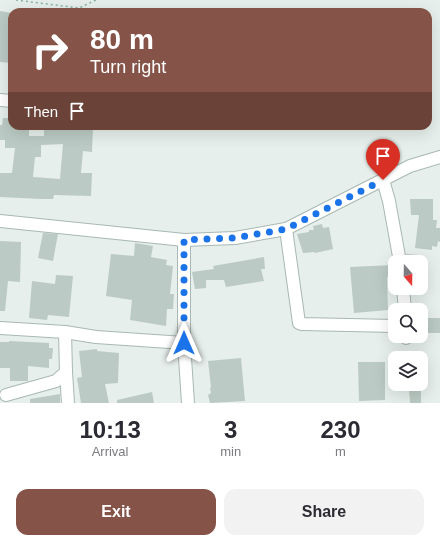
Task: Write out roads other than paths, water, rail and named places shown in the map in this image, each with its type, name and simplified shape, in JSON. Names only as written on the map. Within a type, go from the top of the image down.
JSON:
[{"type":"street","points":[[0,221],[184,240],[235,238],[286,229],[410,166],[440,157]]},
{"type":"street","points":[[383,180],[389,201],[399,255]]},
{"type":"street","points":[[286,229],[299,322],[302,324],[388,326]]},
{"type":"street","points":[[184,240],[184,343],[188,403]]},
{"type":"street","points":[[0,328],[65,332],[96,337],[184,343]]},
{"type":"street","points":[[65,332],[68,403]]},
{"type":"street","points":[[6,395],[56,381],[66,372]]}]
